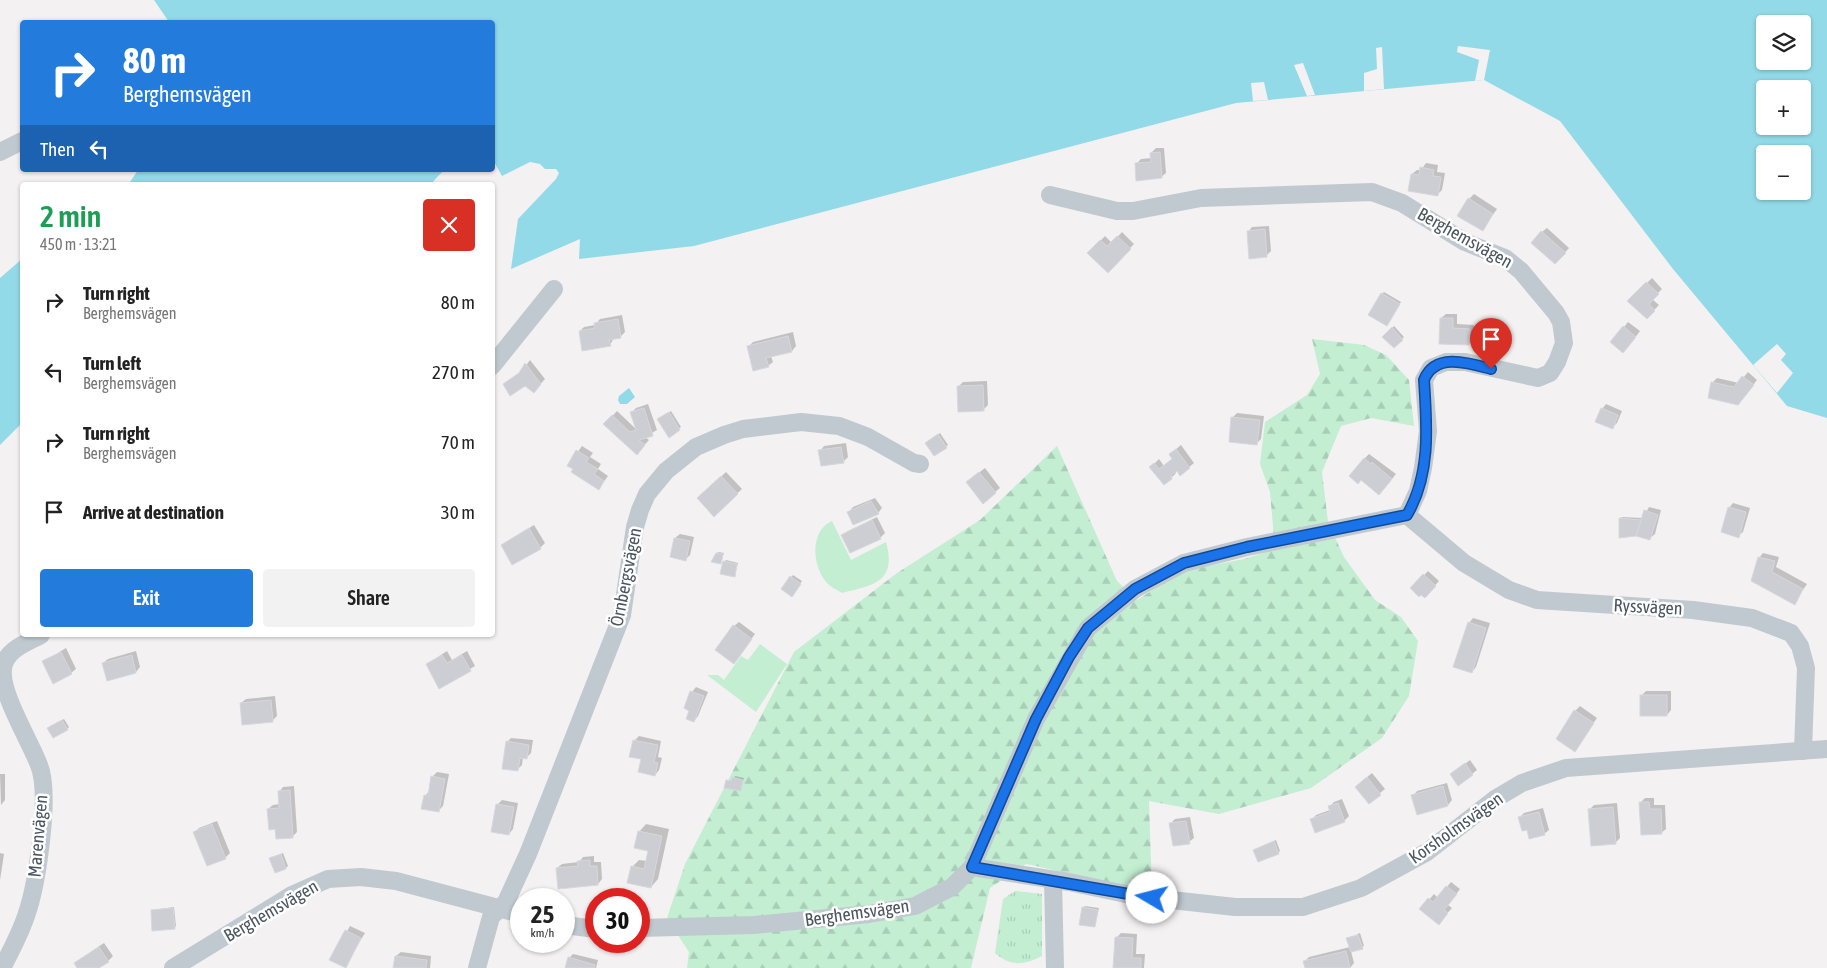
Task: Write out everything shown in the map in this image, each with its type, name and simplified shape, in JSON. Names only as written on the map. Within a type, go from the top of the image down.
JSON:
[{"type":"street","points":[[0,152],[20,142]]},
{"type":"street","name":"Berghemsvägen","points":[[650,928],[801,922],[869,914],[915,906],[952,887],[972,867],[1036,719],[1069,657],[1088,628],[1135,589],[1184,563],[1247,547],[1407,515],[1418,491],[1423,468],[1428,431],[1424,380],[1431,368],[1446,362],[1465,362],[1538,378],[1550,373],[1557,362],[1564,343],[1564,332],[1561,322],[1551,306],[1521,271],[1505,258],[1465,242],[1402,203],[1372,192],[1201,198],[1133,211],[1117,211],[1050,195]]},
{"type":"street","points":[[495,362],[554,289]]},
{"type":"street","name":"Örnbergsvägen","points":[[477,968],[491,917],[506,902],[528,854],[622,615],[634,534],[640,510],[647,494],[666,471],[696,447],[724,435],[743,429],[801,422],[839,426],[868,437],[914,464],[920,464]]},
{"type":"street","name":"Ryssvägen","points":[[1407,515],[1464,562],[1509,590],[1537,600],[1694,610],[1752,618],[1791,633],[1800,646],[1806,668],[1804,751]]},
{"type":"street","name":"Marenvägen","points":[[2,968],[26,915],[33,888],[43,812],[40,768],[7,693],[3,680],[3,668],[9,654],[38,637]]},
{"type":"street","name":"Korsholmsvägen","points":[[972,867],[1153,898],[1235,907],[1303,907],[1361,888],[1428,852],[1495,799],[1522,783],[1566,768],[1827,749]]},
{"type":"street","name":"Berghemsvägen","points":[[173,968],[292,895],[328,879],[362,877],[396,881],[510,912]]},
{"type":"street","points":[[1054,880],[1055,968]]},
{"type":"green space","points":[[1312,339],[1364,345],[1386,355],[1409,380],[1414,426],[1371,418],[1341,426],[1322,472],[1328,522],[1344,557],[1375,600],[1401,617],[1418,641],[1409,696],[1382,738],[1311,788],[1219,814],[1149,801],[1152,892],[1105,884],[1026,864],[990,888],[971,968],[687,968],[689,952],[667,918],[685,864],[794,652],[897,573],[980,520],[1057,446],[1117,581],[1137,600],[1182,571],[1244,559],[1275,549],[1270,492],[1260,464],[1265,422],[1307,395],[1320,374]]},
{"type":"green space","points":[[832,521],[851,560],[886,542],[889,555],[888,566],[880,580],[873,584],[842,593],[828,584],[819,569],[815,550],[819,533]]},
{"type":"green space","points":[[760,644],[787,664],[756,712],[707,675],[718,675],[724,680],[741,656],[748,660]]},
{"type":"green space","points":[[1015,891],[1042,894],[1042,956],[1023,963],[1007,961],[995,953],[1003,899]]},
{"type":"water","points":[[154,0],[1827,0],[1827,418],[1787,406],[1673,269],[1560,121],[1484,80],[1236,103],[694,246],[579,259],[580,239],[511,269],[518,219],[556,179],[559,173],[556,169],[545,169],[540,164],[530,162],[502,176],[495,164],[495,20],[168,20]]},
{"type":"water","points":[[137,172],[442,172],[433,182],[130,182]]},
{"type":"water","points":[[20,261],[20,425],[0,445],[0,278]]},
{"type":"water","points":[[629,388],[635,397],[627,404],[620,404],[619,396]]},
{"type":"pier","points":[[1458,46],[1490,50],[1484,80],[1475,81],[1479,60],[1457,52]]},
{"type":"pier","points":[[1382,47],[1384,89],[1364,91],[1364,73],[1377,69],[1376,48]]},
{"type":"pier","points":[[1303,63],[1315,95],[1307,96],[1294,65]]},
{"type":"pier","points":[[1264,82],[1268,100],[1253,101],[1251,83]]},
{"type":"pier","points":[[1777,344],[1786,354],[1781,360],[1793,373],[1777,393],[1753,365]]},
{"type":"building","points":[[1160,152],[1162,178],[1136,181],[1135,163],[1151,162],[1150,153]]},
{"type":"building","points":[[1420,167],[1434,170],[1433,176],[1441,177],[1438,196],[1408,191],[1411,174],[1419,175]]},
{"type":"building","points":[[1468,198],[1493,214],[1483,231],[1457,216]]},
{"type":"building","points":[[1265,229],[1267,257],[1249,259],[1247,231]]},
{"type":"building","points":[[1541,231],[1566,253],[1555,264],[1531,243]]},
{"type":"building","points":[[1117,236],[1131,249],[1108,273],[1087,253],[1100,240],[1107,246]]},
{"type":"building","points":[[1646,282],[1659,294],[1649,304],[1655,311],[1647,319],[1627,301]]},
{"type":"building","points":[[1381,293],[1400,304],[1387,326],[1368,315]]},
{"type":"building","points":[[1440,318],[1453,318],[1453,328],[1470,329],[1469,345],[1439,344]]},
{"type":"building","points":[[618,319],[621,338],[609,340],[611,346],[582,351],[579,331],[595,328],[594,323]]},
{"type":"building","points":[[1623,326],[1636,337],[1623,353],[1610,342]]},
{"type":"building","points":[[1392,327],[1403,340],[1394,348],[1382,337]]},
{"type":"building","points":[[788,336],[792,352],[766,358],[769,367],[753,371],[747,346]]},
{"type":"building","points":[[525,363],[541,384],[534,393],[525,386],[510,396],[503,384],[519,373]]},
{"type":"building","points":[[1742,376],[1754,385],[1738,405],[1708,398],[1711,382],[1734,387]]},
{"type":"building","points":[[983,385],[984,411],[958,412],[957,386]]},
{"type":"building","points":[[644,408],[653,436],[639,440],[645,445],[637,455],[603,424],[612,415],[630,432],[636,430],[630,412]]},
{"type":"building","points":[[1601,408],[1618,415],[1613,429],[1595,422]]},
{"type":"building","points":[[669,412],[680,430],[669,438],[657,419]]},
{"type":"building","points":[[1231,417],[1260,420],[1257,445],[1229,442]]},
{"type":"building","points":[[938,434],[947,448],[934,456],[925,443]]},
{"type":"building","points":[[841,447],[844,463],[821,466],[818,450]]},
{"type":"building","points":[[1176,449],[1190,468],[1180,476],[1177,471],[1171,475],[1172,479],[1164,485],[1149,467],[1154,463],[1159,469],[1172,459],[1169,454]]},
{"type":"building","points":[[576,450],[589,458],[586,462],[598,469],[594,474],[604,481],[599,490],[571,472],[573,469],[567,466]]},
{"type":"building","points":[[1364,458],[1371,464],[1372,462],[1392,479],[1379,495],[1361,480],[1358,484],[1349,476]]},
{"type":"building","points":[[979,472],[996,493],[983,504],[966,482]]},
{"type":"building","points":[[721,476],[738,494],[714,517],[697,498]]},
{"type":"building","points":[[871,501],[879,514],[853,525],[847,512]]},
{"type":"building","points":[[1728,507],[1746,512],[1739,538],[1721,532]]},
{"type":"building","points":[[1644,510],[1658,515],[1650,540],[1636,536]]},
{"type":"building","points":[[1619,518],[1641,520],[1636,536],[1619,538]]},
{"type":"building","points":[[872,520],[881,539],[850,553],[841,535]]},
{"type":"building","points":[[529,528],[541,549],[512,565],[501,545]]},
{"type":"building","points":[[674,538],[690,541],[686,561],[670,557]]},
{"type":"building","points":[[716,553],[723,554],[721,564],[711,562]]},
{"type":"building","points":[[1758,557],[1775,561],[1772,572],[1803,589],[1795,605],[1751,581]]},
{"type":"building","points":[[723,561],[737,564],[735,577],[720,574]]},
{"type":"building","points":[[1423,574],[1436,586],[1425,598],[1421,595],[1419,597],[1410,588]]},
{"type":"building","points":[[790,576],[801,584],[792,597],[781,589]]},
{"type":"building","points":[[1468,622],[1486,628],[1472,673],[1453,667]]},
{"type":"building","points":[[733,625],[752,639],[734,664],[715,650]]},
{"type":"building","points":[[61,652],[72,674],[53,684],[42,661]]},
{"type":"building","points":[[132,655],[136,673],[107,681],[102,663]]},
{"type":"building","points":[[442,655],[447,663],[462,655],[471,671],[439,689],[426,664]]},
{"type":"building","points":[[690,691],[704,696],[694,722],[686,719],[689,711],[684,708]]},
{"type":"building","points":[[1640,695],[1667,695],[1667,716],[1640,716]]},
{"type":"building","points":[[271,700],[273,722],[242,725],[240,703]]},
{"type":"building","points":[[1574,710],[1594,723],[1575,752],[1556,739]]},
{"type":"building","points":[[62,720],[68,730],[53,738],[47,728]]},
{"type":"building","points":[[633,740],[658,745],[654,762],[658,763],[655,776],[638,772],[641,759],[629,757]]},
{"type":"building","points":[[506,741],[529,745],[527,759],[520,758],[518,771],[502,769]]},
{"type":"building","points":[[1465,763],[1473,775],[1458,786],[1450,774]]},
{"type":"building","points":[[431,776],[445,779],[439,812],[421,809],[424,795],[428,796]]},
{"type":"building","points":[[732,777],[743,780],[741,791],[724,788],[726,780],[731,781]]},
{"type":"building","points":[[1367,777],[1381,795],[1369,804],[1355,787]]},
{"type":"building","points":[[1443,786],[1448,806],[1417,815],[1411,795]]},
{"type":"building","points":[[290,790],[293,838],[276,839],[275,829],[269,830],[267,809],[279,808],[278,791]]},
{"type":"building","points":[[1639,802],[1649,802],[1650,809],[1661,809],[1662,834],[1641,835]]},
{"type":"building","points":[[1338,803],[1345,822],[1315,833],[1310,819],[1330,812],[1328,806]]},
{"type":"building","points":[[496,804],[514,807],[509,835],[491,832]]},
{"type":"building","points":[[1613,807],[1616,844],[1591,846],[1588,809]]},
{"type":"building","points":[[1539,812],[1545,835],[1529,839],[1527,830],[1522,831],[1518,817]]},
{"type":"building","points":[[1186,821],[1190,844],[1173,846],[1169,823]]},
{"type":"building","points":[[212,824],[226,859],[207,866],[193,832]]},
{"type":"building","points":[[638,831],[662,836],[651,888],[627,883],[631,866],[644,869],[648,851],[634,848]]},
{"type":"building","points":[[1274,841],[1279,854],[1258,862],[1253,850]]},
{"type":"building","points":[[281,854],[286,869],[275,873],[269,858]]},
{"type":"building","points":[[590,860],[590,866],[597,866],[598,885],[558,888],[556,868],[578,866],[577,861]]},
{"type":"building","points":[[1446,886],[1457,894],[1444,910],[1448,913],[1439,925],[1419,909],[1428,898],[1433,902]]},
{"type":"building","points":[[1082,907],[1098,910],[1095,927],[1079,925]]},
{"type":"building","points":[[173,908],[175,929],[152,931],[151,910]]},
{"type":"building","points":[[345,930],[361,938],[346,968],[329,960]]},
{"type":"building","points":[[1358,935],[1363,949],[1351,952],[1346,938]]},
{"type":"building","points":[[1115,937],[1133,938],[1132,958],[1141,958],[1141,968],[1113,968]]},
{"type":"building","points":[[99,947],[109,962],[99,968],[77,968],[74,963]]},
{"type":"building","points":[[1346,951],[1350,968],[1305,968],[1303,961]]},
{"type":"building","points":[[395,956],[427,960],[426,968],[393,968]]},
{"type":"building","points":[[568,957],[595,965],[594,968],[565,968]]},
{"type":"route","points":[[1152,898],[1068,882],[972,867],[1036,719],[1069,657],[1088,628],[1135,589],[1184,563],[1247,547],[1407,515],[1418,491],[1427,447],[1428,431],[1424,380],[1427,373],[1431,368],[1452,361],[1465,362],[1491,369]]}]
